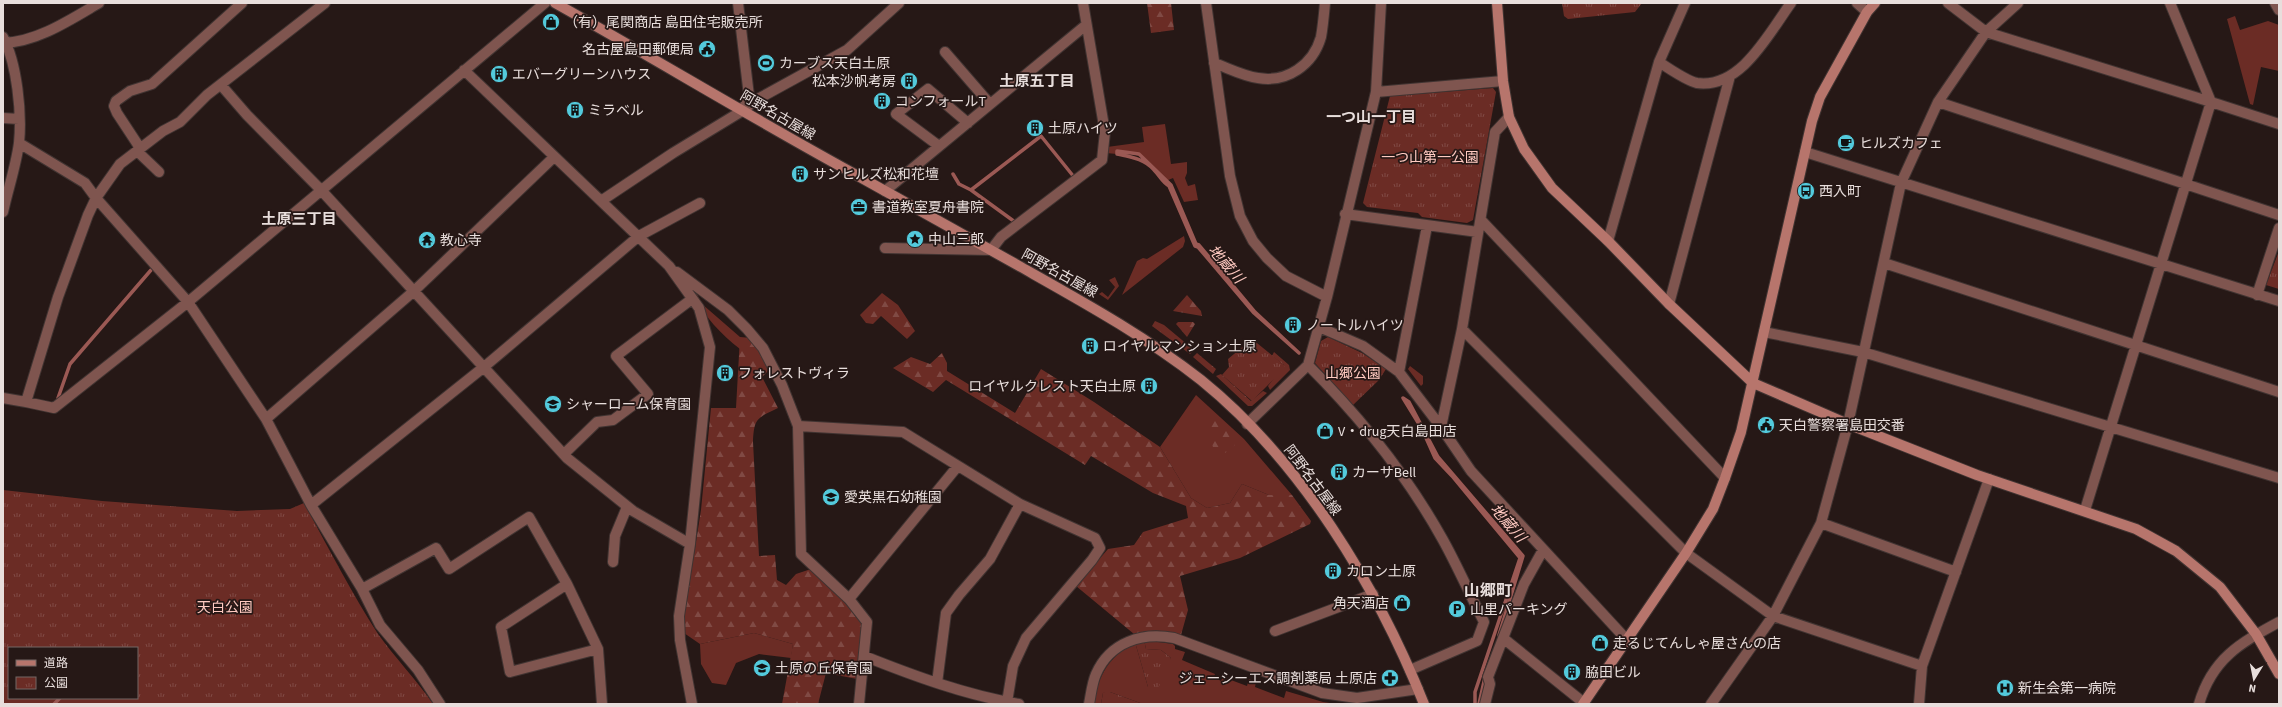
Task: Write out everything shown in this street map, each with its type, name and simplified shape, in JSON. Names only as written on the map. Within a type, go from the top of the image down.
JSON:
[{"type":"street","points":[[3,212],[5,192],[19,143],[19,119],[15,80],[4,41],[34,36],[66,23],[99,3]]},
{"type":"street","points":[[159,172],[138,150],[117,113],[114,106],[116,101],[130,91],[152,84],[242,3]]},
{"type":"street","points":[[3,398],[54,408],[188,302],[545,3]]},
{"type":"street","name":"阿野名古屋線","points":[[555,3],[742,112],[1089,304],[1158,348],[1201,380],[1276,454],[1333,530],[1374,594],[1410,670],[1424,704]]},
{"type":"street","points":[[738,3],[749,96],[742,112]]},
{"type":"street","points":[[601,200],[673,153],[742,112],[756,100],[847,50],[899,3]]},
{"type":"street","points":[[885,248],[992,250],[1001,237],[1102,160],[1105,132],[1083,3]]},
{"type":"street","points":[[1206,3],[1230,176],[1240,216],[1253,241],[1267,258],[1286,276],[1327,297]]},
{"type":"street","points":[[1214,63],[1257,78],[1279,78],[1298,71],[1313,56],[1321,37],[1325,3]]},
{"type":"street","points":[[1247,424],[1308,365],[1327,297],[1376,92],[1381,3]]},
{"type":"street","points":[[1497,3],[1503,81],[1509,117],[1524,150],[1552,188],[1608,241],[1669,304],[1753,383],[1848,424],[1988,479],[2085,510],[2136,529],[2176,551],[2220,587],[2256,634],[2279,674]]},
{"type":"street","points":[[1608,241],[1659,62],[1686,3]]},
{"type":"street","points":[[1659,62],[1696,83],[1721,81],[1743,67],[1791,3]]},
{"type":"street","points":[[1858,3],[1867,12]]},
{"type":"street","points":[[1503,638],[1584,704],[1626,639],[1686,553],[1713,509],[1741,432],[1805,152],[1820,97],[1867,12],[1875,3]]},
{"type":"street","points":[[1948,3],[1986,32],[2279,124]]},
{"type":"street","points":[[1711,704],[1773,616],[1821,523],[1848,424],[1901,183],[1938,102],[1986,32],[2018,3]]},
{"type":"street","points":[[2085,510],[2162,265],[2210,102],[2170,3]]},
{"type":"street","points":[[2275,3],[2279,10]]},
{"type":"street","points":[[26,402],[58,297],[88,215],[96,198],[120,164],[180,122],[207,95],[319,5]]},
{"type":"street","points":[[885,191],[1086,25]]},
{"type":"street","points":[[945,52],[990,104]]},
{"type":"street","points":[[464,70],[669,266],[728,310],[763,348],[782,384],[798,426],[801,554],[849,599],[867,622],[859,704]]},
{"type":"street","points":[[1669,304],[1730,76]]},
{"type":"street","points":[[1376,92],[1503,81]]},
{"type":"street","points":[[221,85],[247,115],[321,190],[564,454],[627,507],[690,544]]},
{"type":"street","points":[[939,146],[896,114],[928,88],[968,123]]},
{"type":"street","points":[[1938,102],[2279,215]]},
{"type":"street","points":[[1440,427],[1462,329],[1495,132],[1509,117]]},
{"type":"street","points":[[3,118],[19,119]]},
{"type":"street","points":[[19,143],[85,183],[96,198],[188,302],[266,419],[311,505],[362,589],[380,625],[418,670],[440,704]]},
{"type":"street","points":[[1805,152],[2279,301]]},
{"type":"street","points":[[266,419],[414,292],[554,157]]},
{"type":"street","points":[[311,505],[484,367],[639,236],[700,203]]},
{"type":"street","points":[[1346,214],[1478,232]]},
{"type":"street","points":[[1481,220],[1725,478]]},
{"type":"street","points":[[1399,372],[1427,226]]},
{"type":"street","points":[[2257,295],[2279,228]]},
{"type":"street","points":[[1884,264],[2279,392]]},
{"type":"street","points":[[669,266],[698,308],[710,347],[690,544],[679,616],[680,640],[690,704]]},
{"type":"street","points":[[564,454],[598,422],[614,420],[648,394],[616,356],[692,299]]},
{"type":"street","points":[[1319,327],[1363,346],[1399,372],[1440,427],[1470,471],[1626,639]]},
{"type":"street","points":[[1462,329],[1686,553],[1773,616],[1922,666]]},
{"type":"street","points":[[1764,332],[1863,352],[2279,478]]},
{"type":"street","points":[[1308,365],[1348,405],[1411,488],[1443,540],[1484,622],[1477,640],[1410,670]]},
{"type":"street","points":[[798,426],[903,432],[957,467],[1020,504],[1095,538],[1100,548],[1092,560],[1026,638],[1014,666],[1007,702]]},
{"type":"street","points":[[849,599],[957,467]]},
{"type":"street","points":[[1919,704],[1922,666],[1988,479]]},
{"type":"street","points":[[937,683],[946,613],[959,595],[990,559],[1020,504]]},
{"type":"street","points":[[613,562],[615,536],[627,507]]},
{"type":"street","points":[[362,589],[436,548],[449,569],[529,517],[567,584],[598,648],[602,704]]},
{"type":"street","points":[[1821,523],[1956,572]]},
{"type":"street","points":[[1485,704],[1490,684],[1488,677],[1524,584],[1543,550]]},
{"type":"street","points":[[567,584],[501,627],[510,672],[598,648]]},
{"type":"street","points":[[1275,631],[1374,594]]},
{"type":"street","points":[[2199,704],[2202,691],[2215,667],[2230,652],[2256,634],[2279,622]]},
{"type":"street","points":[[1089,704],[1096,674],[1110,653],[1132,640],[1154,636],[1174,638],[1322,693],[1357,698],[1418,689]]},
{"type":"street","points":[[864,656],[937,683],[1019,704]]},
{"type":"green space","points":[[1147,3],[1171,3],[1174,30],[1151,33]]},
{"type":"green space","points":[[1562,3],[1642,3],[1635,12],[1568,19],[1564,16]]},
{"type":"green space","points":[[2235,16],[2240,30],[2268,21],[2279,25],[2279,71],[2261,67],[2253,105],[2250,104],[2227,19]]},
{"type":"green space","name":"一つ山第一公園","points":[[1493,88],[1496,92],[1473,220],[1467,223],[1422,217],[1418,213],[1367,207],[1363,203],[1390,96]]},
{"type":"green space","points":[[1165,124],[1171,164],[1187,162],[1187,173],[1185,178],[1188,186],[1195,184],[1198,200],[1184,202],[1173,178],[1166,181],[1155,168],[1141,157],[1118,151],[1117,154],[1106,153],[1107,147],[1144,142],[1142,127]]},
{"type":"green space","points":[[1184,236],[1185,241],[1183,247],[1122,295],[1137,261],[1143,258],[1147,259]]},
{"type":"green space","points":[[2279,251],[2279,289],[2266,285]]},
{"type":"green space","points":[[1115,277],[1119,286],[1108,300],[1099,294],[1102,292],[1108,297],[1115,287],[1109,280]]},
{"type":"green space","points":[[696,292],[702,304],[740,337],[740,349],[708,318],[692,295]]},
{"type":"green space","points":[[882,293],[898,305],[915,331],[907,339],[881,316],[873,324],[866,323],[860,315]]},
{"type":"green space","points":[[1187,295],[1201,311],[1202,316],[1173,311]]},
{"type":"green space","points":[[1155,321],[1164,325],[1194,350],[1190,354],[1152,326]]},
{"type":"green space","points":[[1178,322],[1193,322],[1195,324],[1187,337],[1176,324]]},
{"type":"green space","points":[[740,337],[751,338],[770,369],[762,377],[778,408],[761,417],[754,428],[753,442],[759,556],[775,555],[777,580],[786,585],[796,574],[811,569],[846,601],[863,623],[857,679],[826,673],[818,704],[782,704],[793,644],[754,633],[700,644],[684,633],[684,618],[701,510],[711,408],[736,408]]},
{"type":"green space","name":"山郷公園","points":[[1328,337],[1362,353],[1386,369],[1379,380],[1353,405],[1315,363],[1321,341]]},
{"type":"green space","points":[[1252,339],[1284,365],[1284,369],[1252,401],[1222,375],[1229,367],[1228,359]]},
{"type":"green space","points":[[1274,352],[1289,365],[1290,370],[1270,390],[1268,386],[1284,365],[1272,356]]},
{"type":"green space","points":[[942,353],[947,363],[947,371],[1015,413],[1041,369],[1094,402],[1160,447],[1191,498],[1207,508],[1230,503],[1242,484],[1269,495],[1292,495],[1311,521],[1310,524],[1240,558],[1180,576],[1188,610],[1181,635],[1158,631],[1146,631],[1134,634],[1076,586],[1108,549],[1134,545],[1143,532],[1188,518],[1186,506],[1153,493],[1091,456],[1085,465],[946,380],[933,392],[893,368],[911,357],[930,364]]},
{"type":"green space","points":[[1197,353],[1216,369],[1213,374],[1193,357]]},
{"type":"green space","points":[[1410,366],[1423,376],[1423,384],[1421,386],[1408,369]]},
{"type":"green space","points":[[1221,374],[1251,401],[1263,391],[1267,393],[1252,406],[1248,406],[1216,376]]},
{"type":"green space","points":[[1196,395],[1244,439],[1292,495],[1269,495],[1242,484],[1230,503],[1207,508],[1191,498],[1160,447]]},
{"type":"green space","points":[[1216,418],[1234,434],[1235,445],[1225,453],[1213,447],[1205,428]]},
{"type":"green space","name":"天白公園","points":[[3,490],[102,501],[237,511],[290,509],[304,503],[349,586],[378,634],[433,704],[3,704]]},
{"type":"green space","points":[[754,633],[793,644],[791,658],[759,654],[736,663],[726,685],[712,683],[701,664],[700,644]]},
{"type":"green space","points":[[1144,640],[1173,644],[1175,649],[1185,652],[1182,660],[1215,674],[1214,677],[1221,681],[1223,677],[1247,686],[1249,679],[1256,682],[1255,687],[1284,698],[1286,691],[1323,702],[1337,704],[1143,704],[1110,692],[1103,693],[1101,704],[1093,704],[1102,675],[1106,668],[1118,654],[1135,642],[1148,687],[1171,658],[1161,650],[1146,649]]},
{"type":"green space","points":[[1144,640],[1146,649],[1161,650],[1171,658],[1157,691],[1148,687],[1135,642]]},
{"type":"green space","points":[[1107,691],[1143,704],[1101,704],[1103,693]]},
{"type":"waterway","name":"地蔵川","points":[[953,174],[959,184],[971,190],[1041,136],[1074,177]]},
{"type":"waterway","name":"地蔵川","points":[[1117,151],[1139,154],[1171,185],[1196,244],[1199,245],[1255,312],[1299,353],[1254,313],[1198,247],[1195,246],[1169,186],[1146,163],[1117,154],[1117,151]]},
{"type":"waterway","points":[[971,190],[1015,222]]},
{"type":"waterway","points":[[58,398],[70,364],[151,270]]},
{"type":"waterway","name":"地蔵川","points":[[1475,704],[1475,692],[1520,558],[1452,476],[1435,458],[1422,429],[1403,398],[1409,402],[1438,457],[1523,556],[1499,635]]},
{"type":"waterway","name":"地蔵川","points":[[1479,704],[1485,677]]},
{"type":"waterway","points":[[54,704],[59,699]]},
{"type":"place","name":"（有）尾関商店 島田住宅販売所","points":[[551,22]]},
{"type":"place","name":"名古屋島田郵便局","points":[[707,49]]},
{"type":"place","name":"カーブス天白土原","points":[[766,63]]},
{"type":"place","name":"エバーグリーンハウス","points":[[499,74]]},
{"type":"place","name":"松本沙帆考房","points":[[909,81]]},
{"type":"place","name":"コンフォールT","points":[[882,101]]},
{"type":"place","name":"ミラベル","points":[[575,110]]},
{"type":"place","name":"土原ハイツ","points":[[1035,128]]},
{"type":"place","name":"ヒルズカフェ","points":[[1846,143]]},
{"type":"place","name":"サンヒルズ松和花壇","points":[[800,174]]},
{"type":"place","name":"西入町","points":[[1806,191]]},
{"type":"place","name":"書道教室夏舟書院","points":[[859,207]]},
{"type":"place","name":"中山三郎","points":[[915,239]]},
{"type":"place","name":"教心寺","points":[[427,240]]},
{"type":"place","name":"ノートルハイツ","points":[[1293,325]]},
{"type":"place","name":"ロイヤルマンション土原","points":[[1090,346]]},
{"type":"place","name":"フォレストヴィラ","points":[[725,373]]},
{"type":"place","name":"ロイヤルクレスト天白土原","points":[[1149,386]]},
{"type":"place","name":"シャーローム保育園","points":[[553,404]]},
{"type":"place","name":"天白警察署島田交番","points":[[1766,425]]},
{"type":"place","name":"V・drug天白島田店","points":[[1325,431]]},
{"type":"place","name":"カーサBell","points":[[1339,472]]},
{"type":"place","name":"愛英黒石幼稚園","points":[[831,497]]},
{"type":"place","name":"カロン土原","points":[[1333,571]]},
{"type":"place","name":"角天酒店","points":[[1402,603]]},
{"type":"place","name":"山里パーキング","points":[[1457,609]]},
{"type":"place","name":"走るじてんしゃ屋さんの店","points":[[1600,643]]},
{"type":"place","name":"土原の丘保育園","points":[[762,668]]},
{"type":"place","name":"脇田ビル","points":[[1572,672]]},
{"type":"place","name":"ジェーシーエス調剤薬局 土原店","points":[[1390,678]]},
{"type":"place","name":"新生会第一病院","points":[[2005,688]]},
{"type":"district","name":"土原五丁目","points":[[1037,81]]},
{"type":"district","name":"一つ山一丁目","points":[[1371,117]]},
{"type":"district","name":"土原三丁目","points":[[299,219]]},
{"type":"district","name":"山郷町","points":[[1488,590]]}]
